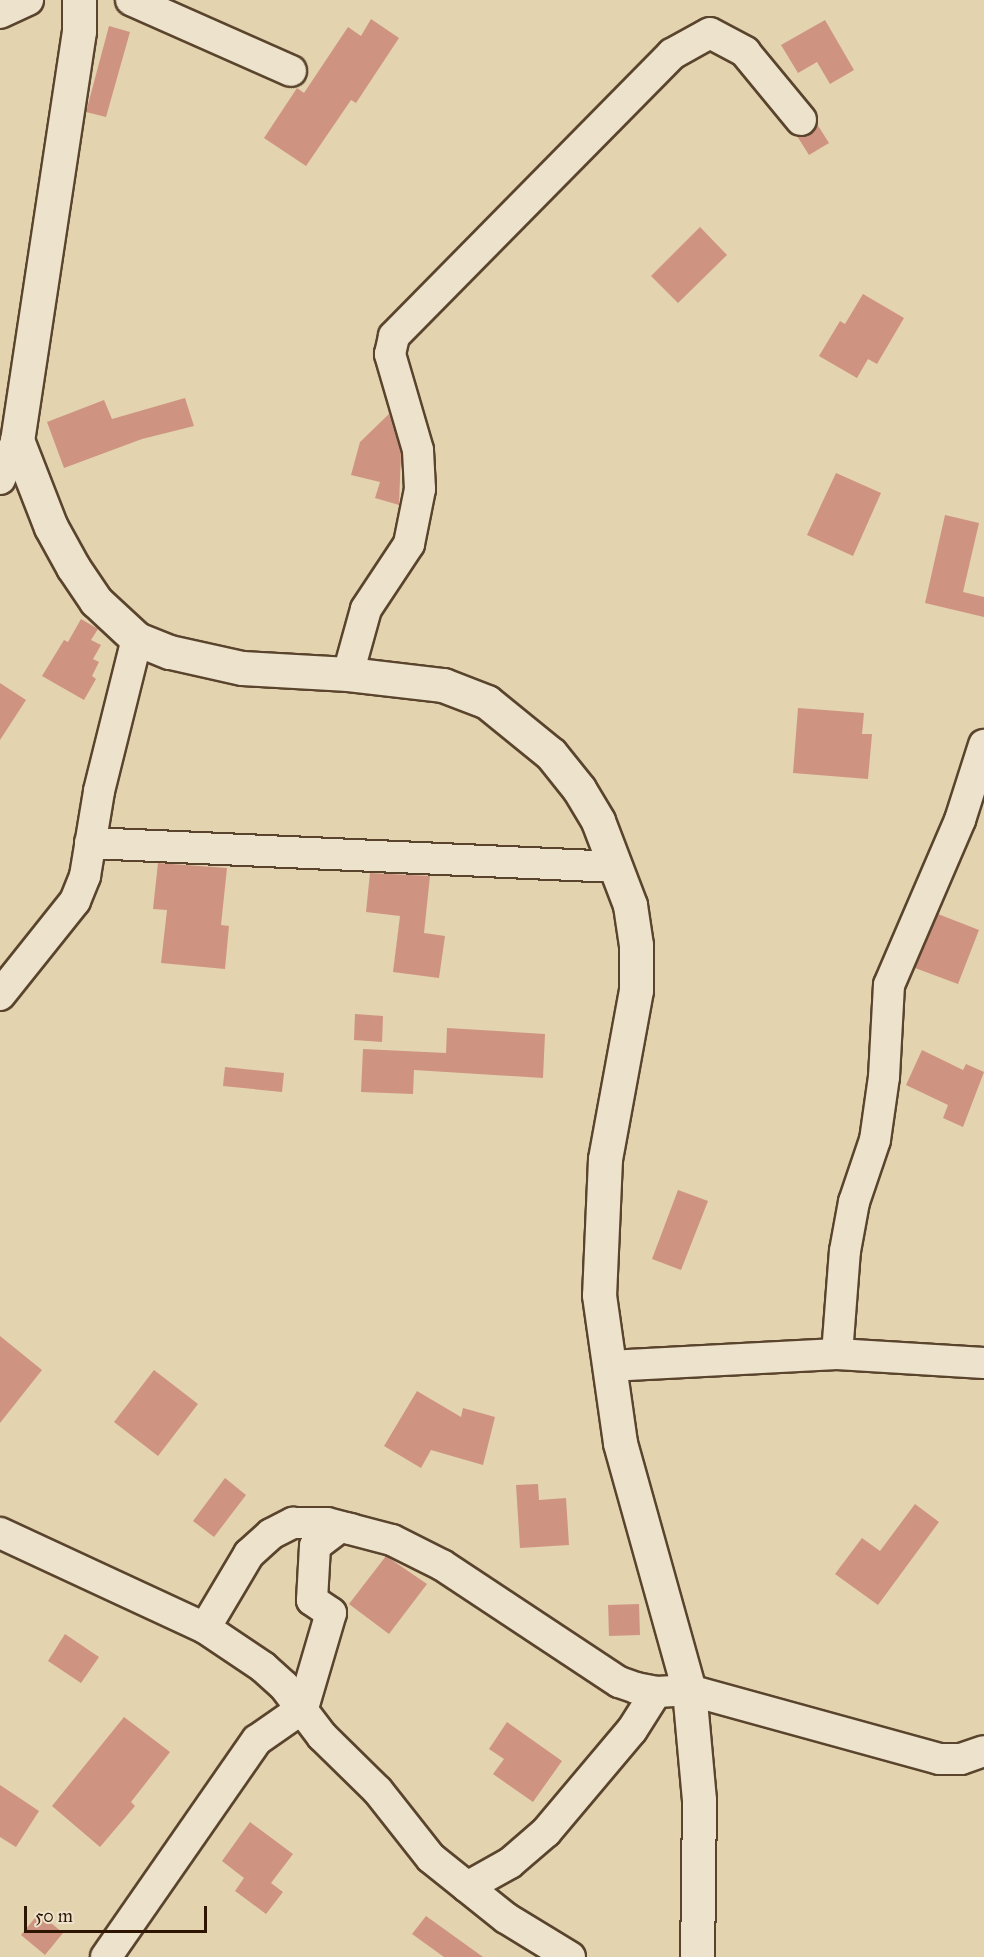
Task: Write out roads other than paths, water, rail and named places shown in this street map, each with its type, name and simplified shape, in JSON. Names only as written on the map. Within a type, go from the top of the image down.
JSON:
[{"type":"street","points":[[0,13],[28,0]]},
{"type":"street","points":[[0,479],[17,440],[79,31],[79,0]]},
{"type":"street","points":[[131,0],[291,71]]},
{"type":"street","points":[[348,674],[366,609],[410,544],[420,489],[418,450],[390,354],[394,336],[672,54],[710,33],[745,52],[801,120]]},
{"type":"street","points":[[17,440],[51,527],[73,567],[96,601],[136,639],[170,652],[242,668],[348,674],[442,685],[487,702],[520,726],[551,754],[579,789],[616,867],[632,915],[636,990],[605,1159],[599,1295],[620,1443],[689,1690],[699,1800],[697,1957]]},
{"type":"street","points":[[0,995],[75,901],[85,876],[99,790],[136,639]]},
{"type":"street","points":[[837,1354],[845,1251],[854,1202],[877,1130],[889,985],[960,820],[984,745]]},
{"type":"street","points":[[90,843],[616,867]]},
{"type":"street","points":[[609,1366],[837,1354],[984,1363]]},
{"type":"street","points":[[205,1628],[249,1554],[271,1534],[285,1527],[327,1523],[392,1540],[442,1565],[620,1682],[656,1692],[689,1690],[939,1759],[961,1759],[984,1751]]},
{"type":"street","points":[[106,1957],[257,1740],[303,1708],[332,1613],[312,1600],[315,1546],[340,1527],[392,1540]]},
{"type":"street","points":[[0,1533],[205,1628],[263,1667],[303,1708],[322,1736],[378,1791],[431,1858],[506,1918],[570,1957]]},
{"type":"street","points":[[466,1887],[510,1863],[546,1832],[632,1730],[656,1692]]}]
